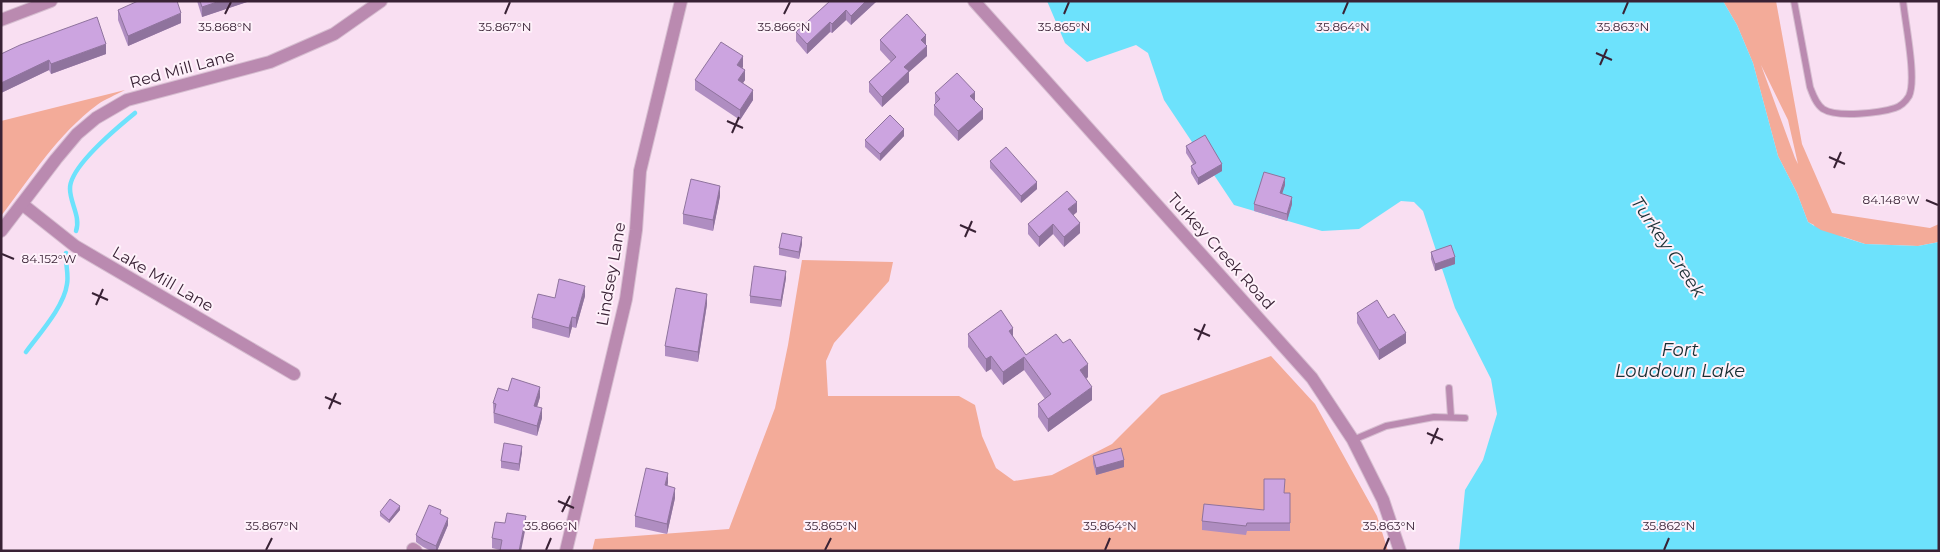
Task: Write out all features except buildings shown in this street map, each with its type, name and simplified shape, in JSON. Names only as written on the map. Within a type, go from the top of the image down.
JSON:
[{"type":"street","points":[[1,20],[51,1]]},
{"type":"street","name":"Red Mill Lane","points":[[1,231],[77,134],[96,118],[127,100],[270,62],[334,34],[381,1]]},
{"type":"street","name":"Lindsey Lane","points":[[566,551],[626,299],[636,230],[640,171],[681,1]]},
{"type":"street","name":"Turkey Creek Road","points":[[974,1],[1312,378],[1353,440],[1383,500],[1400,551]]},
{"type":"street","name":"Lake Mill Lane","points":[[22,204],[75,246],[294,374]]},
{"type":"lane","points":[[1794,1],[1810,87],[1815,100],[1822,109],[1830,113],[1842,115],[1895,108],[1910,95],[1913,82],[1903,1]]},
{"type":"lane","points":[[1449,388],[1451,417]]},
{"type":"lane","points":[[1353,440],[1386,426],[1434,417],[1465,418]]},
{"type":"shaded area","points":[[1723,1],[1776,1],[1802,144],[1832,213],[1930,228],[1939,224],[1939,242],[1918,246],[1865,244],[1844,237],[1816,234],[1814,225],[1808,222],[1797,193],[1778,156],[1753,63],[1737,25]],"holes":[[[1761,65],[1788,120],[1798,164]]]},
{"type":"shaded area","points":[[125,90],[97,105],[70,129],[1,216],[1,121]]},
{"type":"shaded area","points":[[802,260],[893,262],[889,281],[834,343],[826,361],[828,396],[959,396],[975,405],[982,436],[996,468],[1014,481],[1052,475],[1112,444],[1161,395],[1271,356],[1315,404],[1377,516],[1388,551],[592,551],[595,539],[729,529],[775,408]]},
{"type":"water","name":"Fort Loudoun Lake","points":[[1047,1],[1723,1],[1737,25],[1753,63],[1778,156],[1797,193],[1808,222],[1821,230],[1865,244],[1918,246],[1939,242],[1939,551],[1459,551],[1465,490],[1483,460],[1497,414],[1491,379],[1455,308],[1423,211],[1414,202],[1401,201],[1359,229],[1322,231],[1234,205],[1164,100],[1148,53],[1136,45],[1087,62],[1065,43]]},
{"type":"waterway","points":[[76,231],[77,220],[70,189],[72,180],[77,170],[96,148],[135,113]]},
{"type":"waterway","points":[[26,352],[56,311],[65,293],[67,280],[66,253]]},
{"type":"water label","name":"Turkey Creek","points":[[1668,247]]}]
